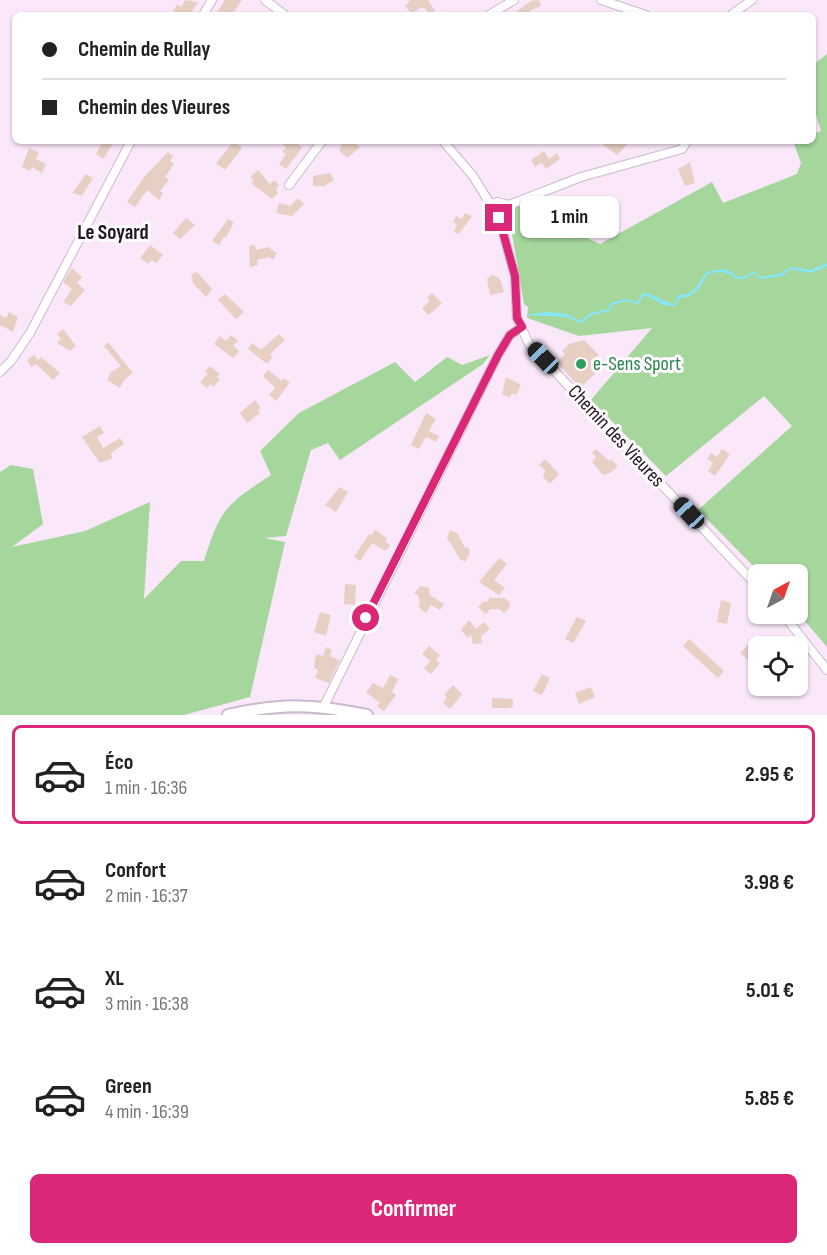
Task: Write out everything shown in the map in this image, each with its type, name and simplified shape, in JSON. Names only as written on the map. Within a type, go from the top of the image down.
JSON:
[{"type":"street","points":[[265,0],[281,12]]},
{"type":"street","points":[[494,12],[514,0]]},
{"type":"street","points":[[601,0],[637,12]]},
{"type":"street","points":[[735,12],[752,0]]},
{"type":"street","points":[[0,372],[11,361],[30,333],[129,144]]},
{"type":"street","points":[[289,185],[320,144]]},
{"type":"street","name":"Chemin des Vieures","points":[[446,144],[456,153],[492,204],[505,234],[515,276],[517,318],[529,344],[748,576]]},
{"type":"street","points":[[492,204],[497,202],[509,205],[581,177],[682,149],[685,144]]},
{"type":"street","points":[[324,706],[498,355],[510,335],[522,327]]},
{"type":"street","points":[[791,624],[827,670]]},
{"type":"street","points":[[228,715],[262,708],[324,706],[367,715]]},
{"type":"green space","points":[[827,54],[827,647],[807,624],[808,564],[751,564],[698,510],[792,426],[764,396],[666,476],[591,400],[652,328],[579,336],[527,318],[528,307],[524,304],[512,234],[504,212],[523,205],[529,211],[600,244],[712,182],[723,203],[797,174],[801,163],[794,144],[816,144],[816,133],[821,131],[816,115],[816,63]]},
{"type":"green space","points":[[490,355],[483,364],[340,460],[328,443],[311,450],[286,536],[264,538],[285,542],[250,697],[184,715],[0,715],[0,472],[11,465],[33,469],[43,524],[12,547],[85,531],[150,502],[144,599],[181,561],[204,561],[215,530],[226,510],[243,494],[271,475],[260,451],[299,413],[395,362],[415,382],[447,357],[462,365]]},
{"type":"water","points":[[827,263],[827,266],[811,273],[791,269],[782,276],[760,279],[754,273],[746,278],[736,279],[726,273],[707,274],[697,290],[689,296],[680,298],[675,306],[664,305],[645,295],[638,304],[625,301],[612,305],[609,311],[592,315],[581,323],[567,317],[525,315],[547,312],[567,314],[580,321],[591,313],[608,309],[611,303],[625,299],[637,302],[643,293],[675,304],[678,295],[692,291],[706,272],[727,270],[736,277],[747,276],[753,271],[761,277],[780,274],[791,267],[811,270]]},
{"type":"building","points":[[185,0],[198,2],[192,12],[173,12],[177,4],[181,7]]},
{"type":"building","points":[[225,0],[242,0],[234,12],[217,12]]},
{"type":"building","points":[[408,0],[428,0],[435,11],[428,12],[425,8],[420,8],[410,12],[405,5],[410,2]]},
{"type":"building","points":[[539,0],[541,6],[530,12],[515,12],[531,1]]},
{"type":"building","points":[[101,144],[113,144],[103,159],[96,154]]},
{"type":"building","points":[[232,144],[237,144],[242,148],[225,170],[216,163]]},
{"type":"building","points":[[282,144],[298,144],[302,148],[286,169],[279,164],[286,154],[282,152],[286,147]]},
{"type":"building","points":[[342,144],[356,144],[360,147],[347,158],[339,150]]},
{"type":"building","points":[[602,144],[627,144],[617,155]]},
{"type":"building","points":[[29,148],[39,152],[36,159],[46,164],[42,173],[32,167],[30,171],[22,167]]},
{"type":"building","points":[[544,151],[549,159],[557,153],[560,159],[546,169],[542,163],[535,167],[531,160]]},
{"type":"building","points":[[168,152],[173,156],[170,161],[174,164],[165,177],[169,180],[160,191],[163,193],[159,200],[147,190],[135,207],[127,202],[144,177]]},
{"type":"building","points":[[690,162],[695,183],[685,186],[678,169]]},
{"type":"building","points":[[258,170],[270,184],[274,180],[279,185],[276,189],[278,193],[272,199],[251,183],[254,181],[250,177]]},
{"type":"building","points":[[330,173],[334,180],[324,186],[313,186],[313,176]]},
{"type":"building","points":[[86,174],[93,178],[82,196],[72,193]]},
{"type":"building","points":[[298,198],[304,204],[292,216],[276,213],[279,203],[290,206]]},
{"type":"building","points":[[586,206],[594,213],[582,226],[574,219]]},
{"type":"building","points":[[465,213],[472,216],[459,234],[454,232],[457,224],[453,222],[456,216],[462,219]]},
{"type":"building","points":[[186,218],[195,225],[180,239],[173,233]]},
{"type":"building","points":[[228,219],[234,222],[226,238],[224,237],[219,245],[212,241]]},
{"type":"building","points":[[255,244],[256,250],[268,247],[277,253],[273,260],[269,257],[257,260],[258,265],[250,267],[249,246]]},
{"type":"building","points":[[150,245],[163,255],[156,263],[152,260],[148,264],[140,258]]},
{"type":"building","points":[[72,268],[82,277],[77,283],[85,290],[71,306],[63,302],[72,289],[63,282]]},
{"type":"building","points":[[197,272],[212,289],[206,297],[193,283],[191,274]]},
{"type":"building","points":[[493,275],[500,279],[504,292],[490,295],[487,279]]},
{"type":"building","points":[[432,293],[442,303],[429,315],[422,309],[430,300],[427,298]]},
{"type":"building","points":[[225,294],[244,312],[236,319],[218,300]]},
{"type":"building","points":[[9,312],[18,317],[13,332],[0,325],[0,315],[6,318]]},
{"type":"building","points":[[63,329],[76,346],[70,351],[57,343],[61,339],[57,334]]},
{"type":"building","points":[[279,334],[285,340],[270,354],[273,357],[267,364],[248,349],[252,343],[261,350]]},
{"type":"building","points":[[231,335],[238,341],[233,346],[239,351],[233,358],[214,344],[220,336],[226,341]]},
{"type":"building","name":"e-Sens Sport","points":[[584,340],[599,355],[594,360],[601,368],[580,388],[557,362],[565,354],[562,351],[569,344]]},
{"type":"building","points":[[108,342],[133,373],[124,380],[120,388],[107,380],[111,372],[121,366],[104,346]]},
{"type":"building","points":[[34,355],[38,360],[41,357],[60,373],[53,380],[36,364],[31,367],[27,360]]},
{"type":"building","points":[[210,366],[220,374],[217,377],[220,379],[213,387],[211,384],[207,388],[200,382],[208,374],[205,371]]},
{"type":"building","points":[[268,370],[282,381],[284,378],[290,382],[276,401],[269,395],[275,388],[263,376]]},
{"type":"building","points":[[506,377],[521,385],[516,395],[512,393],[510,398],[502,394]]},
{"type":"building","points":[[255,400],[261,408],[258,410],[260,413],[247,423],[240,413]]},
{"type":"building","points":[[426,413],[436,419],[429,431],[439,436],[436,442],[426,437],[419,449],[411,445]]},
{"type":"building","points":[[100,426],[104,433],[97,437],[103,448],[120,438],[124,444],[111,453],[112,458],[100,463],[82,437]]},
{"type":"building","points":[[596,449],[618,466],[610,473],[603,475],[592,462],[596,457],[592,453]]},
{"type":"building","points":[[722,449],[730,454],[715,476],[708,471],[713,463],[707,459],[711,453],[717,457]]},
{"type":"building","points":[[545,459],[559,474],[550,484],[543,477],[545,470],[539,465]]},
{"type":"building","points":[[340,487],[348,492],[336,512],[325,505]]},
{"type":"building","points":[[375,530],[387,538],[385,541],[390,545],[386,551],[372,543],[360,561],[354,557],[369,534],[372,535]]},
{"type":"building","points":[[450,530],[457,533],[465,548],[468,547],[470,553],[465,562],[460,559],[447,538]]},
{"type":"building","points":[[499,558],[507,564],[494,580],[505,588],[499,595],[479,582]]},
{"type":"building","points":[[345,584],[356,585],[355,605],[344,604]]},
{"type":"building","points":[[421,586],[429,588],[430,595],[444,604],[440,610],[431,605],[426,613],[418,607],[420,604],[418,595],[414,593]]},
{"type":"building","points":[[489,598],[505,598],[510,603],[509,608],[504,613],[499,609],[490,609],[486,614],[478,607],[483,602],[489,601]]},
{"type":"building","points":[[721,600],[731,603],[727,624],[717,622]]},
{"type":"building","points":[[320,612],[331,615],[326,636],[314,632]]},
{"type":"building","points":[[577,617],[586,621],[573,643],[565,639]]},
{"type":"building","points":[[469,620],[476,629],[484,622],[490,629],[481,636],[482,643],[473,644],[471,635],[468,638],[461,630]]},
{"type":"building","points":[[689,639],[724,671],[718,678],[683,646]]},
{"type":"building","points":[[748,645],[748,660],[740,653]]},
{"type":"building","points":[[429,646],[440,655],[436,660],[440,663],[431,674],[424,669],[430,661],[422,654]]},
{"type":"building","points":[[326,647],[332,650],[330,656],[338,660],[341,658],[329,683],[315,678],[318,670],[314,668],[317,654],[323,656]]},
{"type":"building","points":[[542,674],[550,678],[542,695],[533,691]]},
{"type":"building","points":[[390,675],[398,679],[392,692],[396,695],[384,711],[377,706],[380,703],[366,692],[373,683],[383,688]]},
{"type":"building","points":[[453,685],[462,694],[450,709],[443,703],[447,698],[444,695]]},
{"type":"building","points":[[591,687],[595,697],[579,704],[575,693]]},
{"type":"building","points":[[492,698],[513,699],[513,706],[492,708]]},
{"type":"place","name":"e-Sens Sport","points":[[581,364]]},
{"type":"district","name":"Le Soyard","points":[[113,232]]},
{"type":"route","points":[[366,618],[498,355],[510,335],[522,327],[517,318],[515,276],[499,218]]}]
